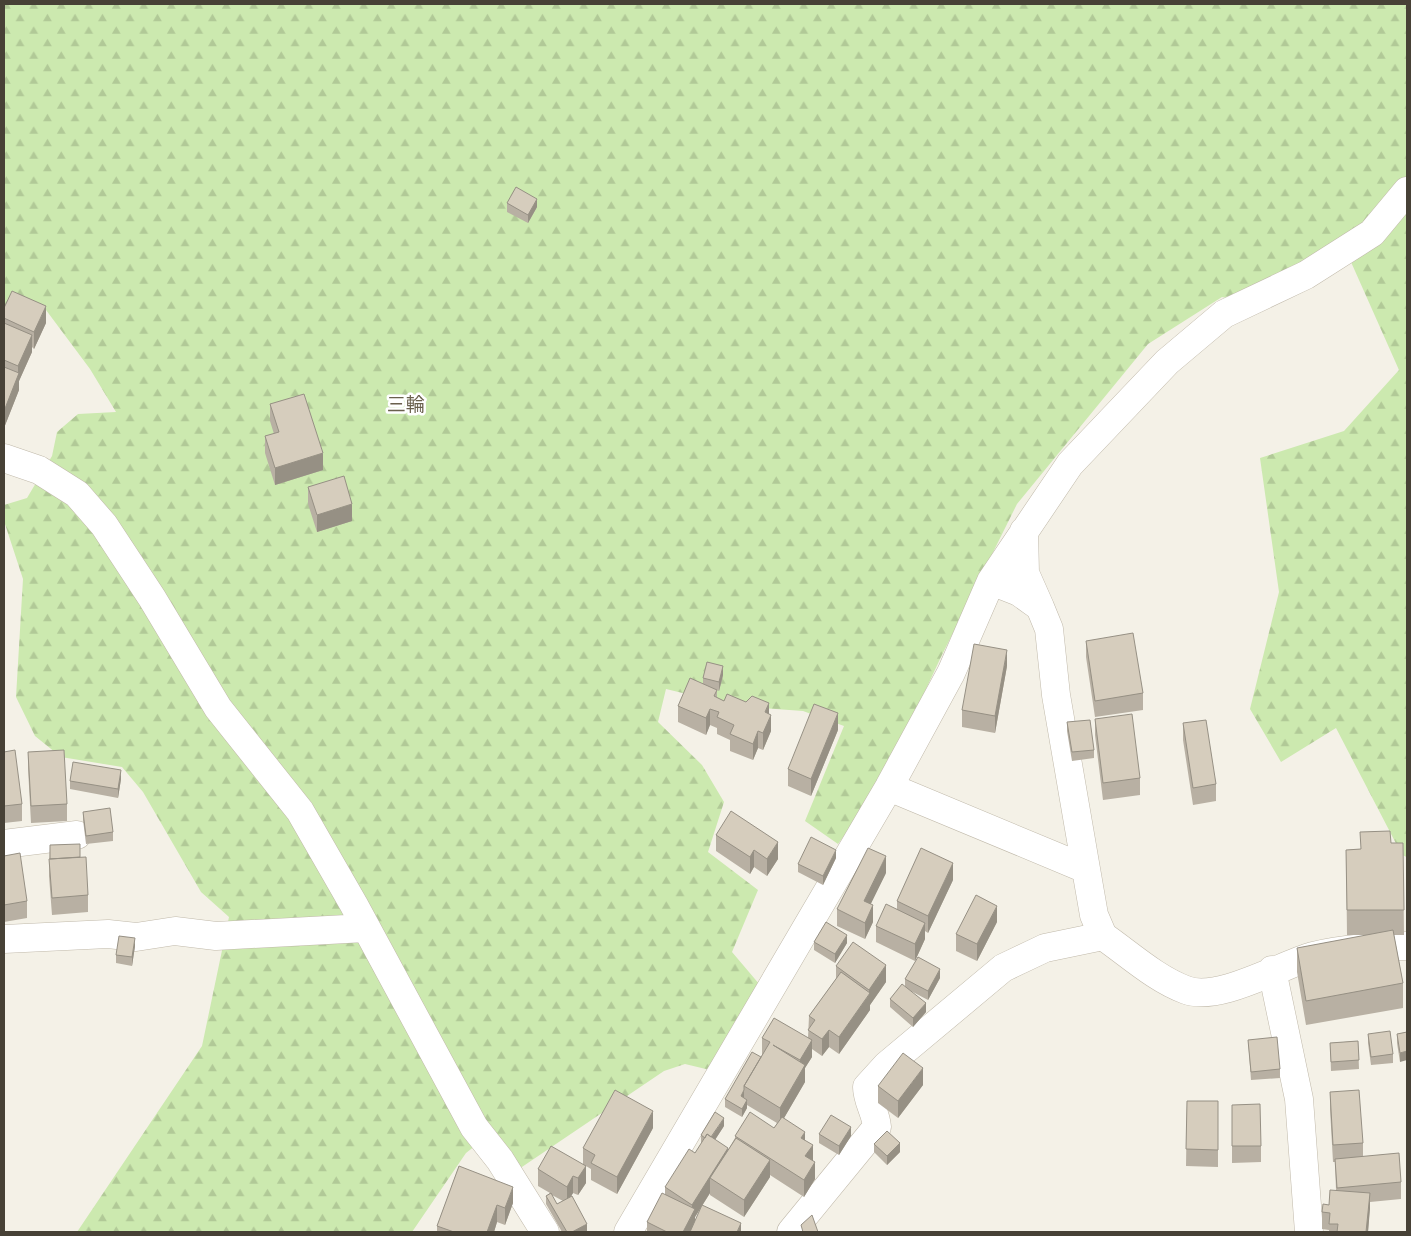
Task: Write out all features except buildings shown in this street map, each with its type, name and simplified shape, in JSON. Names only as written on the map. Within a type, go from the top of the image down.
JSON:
[{"type":"street","points":[[628,1232],[890,787],[951,673],[991,581],[1070,464],[1167,362],[1224,314],[1306,276],[1372,234],[1407,191]]},
{"type":"street","points":[[4,458],[39,470],[77,494],[104,525],[152,598],[218,708],[300,811],[474,1127],[500,1160],[545,1232]]},
{"type":"street","points":[[1024,531],[1025,573],[1049,629],[1056,695],[1094,915],[1103,936],[1163,979],[1187,990],[1205,993],[1234,986],[1313,956],[1348,948],[1407,946]]},
{"type":"street","points":[[991,581],[1018,592],[1040,607]]},
{"type":"street","points":[[890,787],[1086,869]]},
{"type":"street","points":[[4,844],[77,835]]},
{"type":"street","points":[[4,939],[108,934],[136,936],[175,931],[216,936],[365,928]]},
{"type":"street","points":[[791,1232],[877,1127],[867,1087],[887,1065],[1003,968],[1045,948],[1103,936]]},
{"type":"street","points":[[1272,970],[1299,1099],[1308,1232]]},
{"type":"green space","points":[[4,4],[1407,4],[1407,857],[1402,855],[1336,728],[1281,762],[1250,709],[1279,592],[1260,458],[1344,431],[1399,370],[1351,262],[1269,307],[1222,297],[1148,344],[1017,504],[940,659],[886,775],[838,844],[805,821],[844,726],[803,711],[736,706],[666,689],[658,722],[702,765],[724,802],[708,852],[758,890],[732,952],[760,985],[710,1070],[685,1064],[664,1071],[516,1171],[490,1134],[466,1153],[412,1232],[77,1232],[202,1046],[229,917],[201,892],[143,792],[122,767],[61,757],[35,736],[16,697],[23,579],[4,521],[4,505],[27,498],[52,456],[57,432],[78,414],[116,412],[90,369],[46,310],[4,311]]},
{"type":"district","name":"三輪","points":[[406,404]]}]
